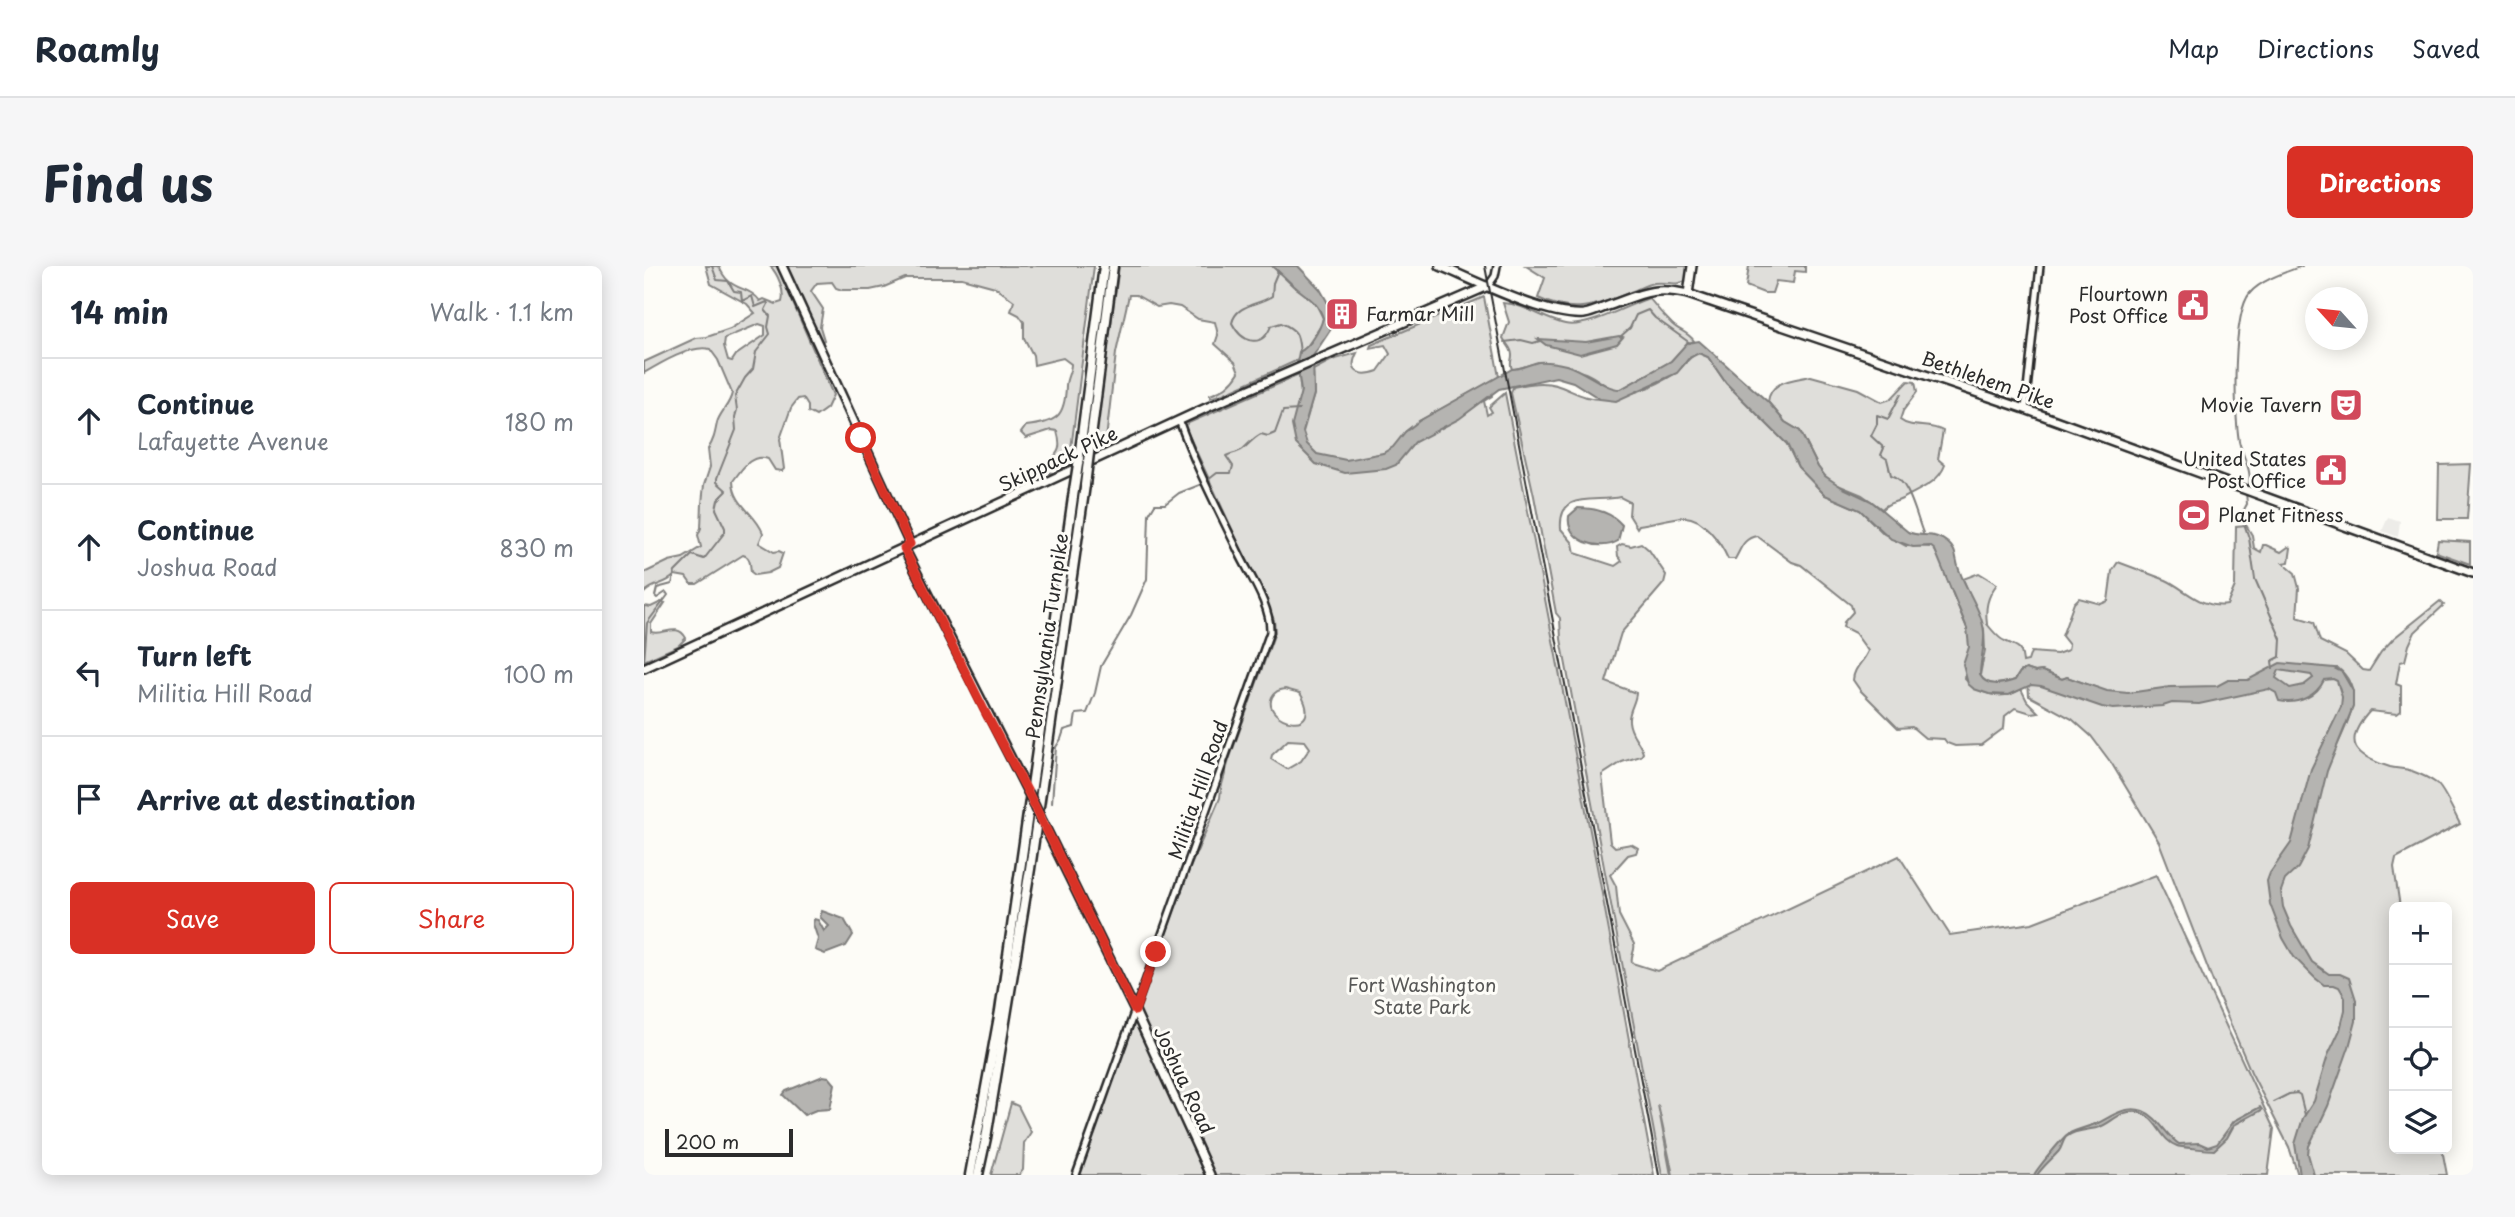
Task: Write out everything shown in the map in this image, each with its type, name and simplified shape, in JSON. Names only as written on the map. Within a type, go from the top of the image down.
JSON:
[{"type":"highway","name":"Pennsylvania Turnpike","points":[[970,1175],[1000,1011],[1104,266]]},
{"type":"highway","name":"Pennsylvania Turnpike","points":[[978,1175],[1030,869],[1085,485],[1113,266]]},
{"type":"main road","name":"Joshua Road","points":[[782,266],[907,546],[983,708],[1028,792],[1135,1011],[1210,1175]]},
{"type":"main road","name":"Bethlehem Pike","points":[[1440,266],[1552,311],[1585,314],[1653,290],[1671,289],[1688,293],[2025,409],[2473,573]]},
{"type":"main road","points":[[1688,293],[1692,266]]},
{"type":"main road","points":[[1469,278],[1472,285],[1469,295]]},
{"type":"main road","name":"Skippack Pike","points":[[645,668],[1179,421],[1488,286]]},
{"type":"street","points":[[1488,286],[1495,276],[1497,266]]},
{"type":"street","points":[[2025,409],[2040,266]]},
{"type":"street","name":"Militia Hill Road","points":[[1076,1175],[1270,632],[1270,622],[1257,589],[1197,465],[1179,421]]},
{"type":"shaded area","points":[[1272,266],[1298,266],[1320,289],[1333,312],[1331,329],[1313,356],[1314,394],[1303,432],[1307,444],[1317,454],[1346,460],[1383,453],[1393,447],[1405,432],[1419,421],[1512,369],[1538,362],[1559,364],[1621,389],[1671,361],[1687,343],[1699,341],[1768,402],[1785,422],[1800,431],[1825,476],[1871,501],[1908,532],[1938,537],[1951,546],[1983,624],[1980,675],[1987,682],[2000,684],[2015,680],[2020,672],[2026,669],[2042,671],[2062,679],[2067,677],[2107,691],[2128,693],[2170,687],[2217,686],[2228,680],[2248,680],[2280,663],[2334,668],[2342,672],[2353,691],[2353,707],[2327,771],[2308,849],[2298,868],[2285,880],[2281,891],[2283,907],[2291,926],[2312,962],[2329,974],[2340,974],[2349,978],[2356,1000],[2356,1021],[2349,1047],[2328,1106],[2309,1146],[2308,1154],[2314,1175],[2300,1175],[2295,1144],[2303,1118],[2314,1101],[2328,1055],[2340,1030],[2345,997],[2339,987],[2324,985],[2294,957],[2283,938],[2270,904],[2267,881],[2291,843],[2311,769],[2341,707],[2342,697],[2337,681],[2324,680],[2312,695],[2293,702],[2279,701],[2276,693],[2269,689],[2199,704],[2172,703],[2113,709],[2041,686],[2031,685],[2009,695],[1989,694],[1974,689],[1968,684],[1963,665],[1969,647],[1967,628],[1935,550],[1930,546],[1913,547],[1891,539],[1860,510],[1825,495],[1798,467],[1787,444],[1726,383],[1708,357],[1699,353],[1689,358],[1677,373],[1616,401],[1600,399],[1573,382],[1556,377],[1499,389],[1459,419],[1415,442],[1396,465],[1386,469],[1345,473],[1316,464],[1296,444],[1292,425],[1301,391],[1297,363],[1299,352],[1314,338],[1323,318],[1314,303]],"holes":[[[2279,670],[2311,675],[2313,678],[2304,685],[2290,688],[2276,678]]]},
{"type":"shaded area","points":[[1623,337],[1617,344],[1580,354],[1546,345],[1538,339],[1586,342]]},
{"type":"shaded area","points":[[1578,508],[1602,512],[1618,521],[1622,525],[1618,541],[1594,545],[1578,538],[1569,525],[1569,516]]},
{"type":"shaded area","points":[[2388,517],[2400,521],[2398,537],[2382,531]]},
{"type":"shaded area","points":[[822,911],[844,919],[853,935],[846,946],[825,954],[815,950],[818,939],[813,924],[814,919],[818,920],[824,931],[829,926],[820,917]]},
{"type":"shaded area","points":[[823,1076],[829,1077],[835,1084],[830,1109],[816,1110],[804,1115],[783,1095],[786,1091]]},
{"type":"shaded area","points":[[2260,1107],[2262,1110],[2234,1125],[2227,1138],[2214,1150],[2177,1146],[2167,1140],[2147,1116],[2128,1112],[2097,1128],[2069,1135],[2059,1151],[2034,1175],[2068,1134],[2125,1110],[2149,1114],[2179,1144],[2199,1143],[2208,1147],[2217,1144],[2234,1121]]},
{"type":"green space","points":[[706,266],[719,266],[733,284],[750,292],[760,301],[764,299],[776,304],[782,302],[783,293],[770,266],[777,266],[833,395],[827,408],[816,416],[808,412],[803,398],[798,399],[791,408],[780,439],[784,469],[782,471],[775,470],[768,459],[757,458],[748,463],[733,481],[737,497],[763,533],[759,543],[774,552],[783,553],[778,568],[755,575],[751,572],[749,559],[743,555],[697,584],[691,584],[686,577],[675,575],[644,593],[644,573],[669,561],[683,558],[701,547],[698,535],[701,528],[704,485],[710,467],[708,449],[718,419],[732,393],[718,360],[710,349],[685,352],[644,373],[644,362],[696,338],[730,329],[755,313],[747,304],[711,284]],"holes":[[[759,324],[765,326],[765,335],[736,355],[732,361],[728,360],[725,338]]]},
{"type":"green space","points":[[787,266],[1094,266],[1069,465],[1054,473],[1047,473],[1046,466],[1059,447],[1057,431],[1051,430],[1026,438],[1021,433],[1026,426],[1052,420],[1061,411],[1071,364],[1063,358],[1034,365],[1033,355],[1024,338],[1024,322],[1019,315],[1011,311],[1014,301],[995,287],[962,278],[905,278],[870,290],[842,290],[836,288],[832,282],[817,283],[811,291],[823,309],[820,327],[824,340],[821,342]]},
{"type":"green space","points":[[1119,266],[1272,266],[1316,304],[1323,318],[1322,324],[1298,360],[1210,398],[1210,395],[1223,389],[1239,372],[1235,362],[1215,344],[1218,335],[1215,322],[1198,319],[1180,307],[1157,307],[1136,295],[1129,295],[1116,353],[1105,448],[1096,452],[1096,433]]},
{"type":"green space","points":[[1526,266],[1687,266],[1687,280],[1651,284],[1609,301],[1575,307],[1538,298],[1545,278]]},
{"type":"green space","points":[[1749,266],[1805,266],[1805,272],[1795,271],[1793,283],[1776,281],[1772,293],[1764,293],[1746,286]]},
{"type":"green space","name":"Fort Washington State Park","points":[[1484,297],[1499,377],[1419,421],[1405,432],[1490,386],[1492,396],[1484,401],[1487,415],[1492,412],[1489,407],[1505,393],[1654,1175],[1079,1175],[1189,870],[1220,798],[1229,760],[1275,632],[1274,620],[1184,425],[1299,375],[1304,426],[1314,394],[1313,370],[1332,360],[1357,353],[1354,365],[1357,372],[1366,374],[1378,371],[1390,354],[1385,345],[1370,348],[1371,345]],"holes":[[[1285,689],[1300,693],[1306,707],[1305,716],[1300,721],[1283,719],[1271,706],[1274,693]],[[1288,740],[1305,741],[1310,748],[1301,761],[1287,769],[1271,759]]]},
{"type":"green space","points":[[1649,298],[1672,324],[1694,341],[1687,344],[1671,361],[1621,389],[1610,388],[1587,374],[1558,366],[1538,364],[1512,369],[1512,353],[1503,338],[1509,322],[1503,303],[1519,306],[1557,322],[1574,325],[1595,320]]},
{"type":"green space","points":[[1698,353],[1708,357],[1726,383],[1787,444],[1798,467],[1825,495],[1860,510],[1884,534],[1906,546],[1933,547],[1967,628],[1970,642],[1965,679],[1977,689],[1992,695],[2007,695],[2021,689],[2027,701],[2038,712],[2031,713],[2015,708],[2005,716],[2004,728],[1981,745],[1955,746],[1944,739],[1925,738],[1912,727],[1898,728],[1853,680],[1868,651],[1855,633],[1843,627],[1853,612],[1851,605],[1801,565],[1792,562],[1757,536],[1745,542],[1735,559],[1728,559],[1710,531],[1697,520],[1690,518],[1667,519],[1639,525],[1637,528],[1629,515],[1630,502],[1620,497],[1572,503],[1562,516],[1561,529],[1573,543],[1575,553],[1615,566],[1622,561],[1617,547],[1622,544],[1631,546],[1641,543],[1666,575],[1664,583],[1621,633],[1606,682],[1636,693],[1629,721],[1643,753],[1602,775],[1610,842],[1615,847],[1631,844],[1638,848],[1636,853],[1628,855],[1610,875],[1616,886],[1619,915],[1634,944],[1632,963],[1657,971],[1899,856],[1950,935],[2032,923],[2156,875],[2274,1129],[2268,1175],[1673,1175],[1658,1105],[1671,1175],[1662,1175],[1561,639],[1560,618],[1556,613],[1511,393],[1513,387],[1545,383],[1591,398],[1621,396],[1666,379]]},
{"type":"green space","points":[[1811,376],[1858,389],[1882,402],[1891,399],[1908,381],[1915,382],[1917,392],[1903,411],[1900,420],[1943,431],[1938,459],[1945,465],[1942,472],[1926,486],[1882,509],[1862,495],[1833,483],[1818,467],[1800,431],[1785,422],[1768,402],[1773,389],[1778,385]]},
{"type":"green space","points":[[2471,464],[2467,519],[2438,519],[2439,465]]},
{"type":"green space","points":[[2246,525],[2252,535],[2254,548],[2261,552],[2263,545],[2281,552],[2291,548],[2289,562],[2283,563],[2295,573],[2299,588],[2297,617],[2314,622],[2320,641],[2346,654],[2363,670],[2369,671],[2394,638],[2440,601],[2444,605],[2415,632],[2405,661],[2400,662],[2396,684],[2401,686],[2401,711],[2397,714],[2370,711],[2361,722],[2354,740],[2356,747],[2368,758],[2390,767],[2407,769],[2436,783],[2460,824],[2396,858],[2394,867],[2399,902],[2389,902],[2389,1154],[2443,1154],[2447,1175],[2298,1175],[2289,1147],[2251,1072],[2219,997],[2159,842],[2112,764],[2091,736],[2072,719],[2029,696],[2028,680],[2092,686],[2067,677],[2062,679],[2042,671],[2026,669],[2020,672],[2015,680],[2000,684],[1983,679],[1980,675],[1985,650],[1984,629],[1963,579],[1979,573],[1997,584],[1988,603],[1987,624],[2000,638],[2018,648],[2023,662],[2028,661],[2031,652],[2057,654],[2068,650],[2069,645],[2062,636],[2074,603],[2079,598],[2101,604],[2108,601],[2112,571],[2118,562],[2166,580],[2209,604],[2227,605],[2235,586],[2236,526]],"holes":[[[2320,668],[2338,668],[2347,677],[2353,697],[2352,708],[2335,750],[2330,748],[2350,695],[2337,675]]]},
{"type":"green space","points":[[2438,540],[2470,542],[2470,564],[2436,552]]},
{"type":"green space","points":[[665,603],[651,624],[651,632],[674,630],[686,638],[678,646],[644,661],[644,606],[651,607]]},
{"type":"green space","points":[[1011,1103],[1018,1106],[1031,1132],[1024,1143],[1023,1170],[1019,1175],[991,1175]]},
{"type":"waterway","points":[[644,663],[647,623],[668,595],[666,592],[657,598],[657,588],[672,584],[675,572],[692,555],[704,559],[725,532],[716,509],[718,500],[727,491],[717,482],[717,478],[736,430],[735,396],[753,369],[756,352],[770,334],[770,316],[765,310],[767,302],[755,307],[752,296],[742,301],[741,292],[734,291],[728,281],[717,280],[712,266]]},
{"type":"waterway","points":[[2248,487],[2250,476],[2239,441],[2236,409],[2237,341],[2244,304],[2250,293],[2261,284],[2302,266]]},
{"type":"waterway","points":[[1278,271],[1272,296],[1243,308],[1232,323],[1241,335],[1252,341],[1263,338],[1271,326],[1281,323],[1296,334],[1300,353]]},
{"type":"waterway","points":[[1620,337],[1630,328],[1636,315],[1648,310],[1690,343]]},
{"type":"waterway","points":[[1504,342],[1540,341]]},
{"type":"waterway","points":[[1901,394],[1888,419],[1877,415],[1877,424],[1871,436],[1884,448],[1881,455],[1887,459],[1891,475],[1903,483],[1923,533]]},
{"type":"waterway","points":[[1208,480],[1217,473],[1231,473],[1233,466],[1226,456],[1241,450],[1261,434],[1268,436],[1275,433],[1283,411],[1299,410]]},
{"type":"waterway","points":[[1052,803],[1056,747],[1064,730],[1074,727],[1076,714],[1087,713],[1101,666],[1131,615],[1147,579],[1149,514],[1155,504],[1165,504],[1179,493],[1202,484]]},
{"type":"waterway","points":[[2246,492],[2247,504],[2241,515],[2249,538],[2255,579],[2281,639],[2280,657],[2272,661],[2273,669]]},
{"type":"waterway","points":[[2273,1102],[2297,1093],[2300,1095],[2305,1115]]},
{"type":"railway","points":[[1485,266],[1659,1175]]},
{"type":"place","name":"Flourtown Post Office","points":[[2193,305]]},
{"type":"place","name":"Farmar Mill","points":[[1342,314]]},
{"type":"place","name":"Movie Tavern","points":[[2346,405]]},
{"type":"place","name":"United States Post Office","points":[[2331,470]]},
{"type":"place","name":"Planet Fitness","points":[[2194,515]]},
{"type":"route","points":[[861,438],[910,544],[904,548],[1135,1011],[1156,952]]}]
